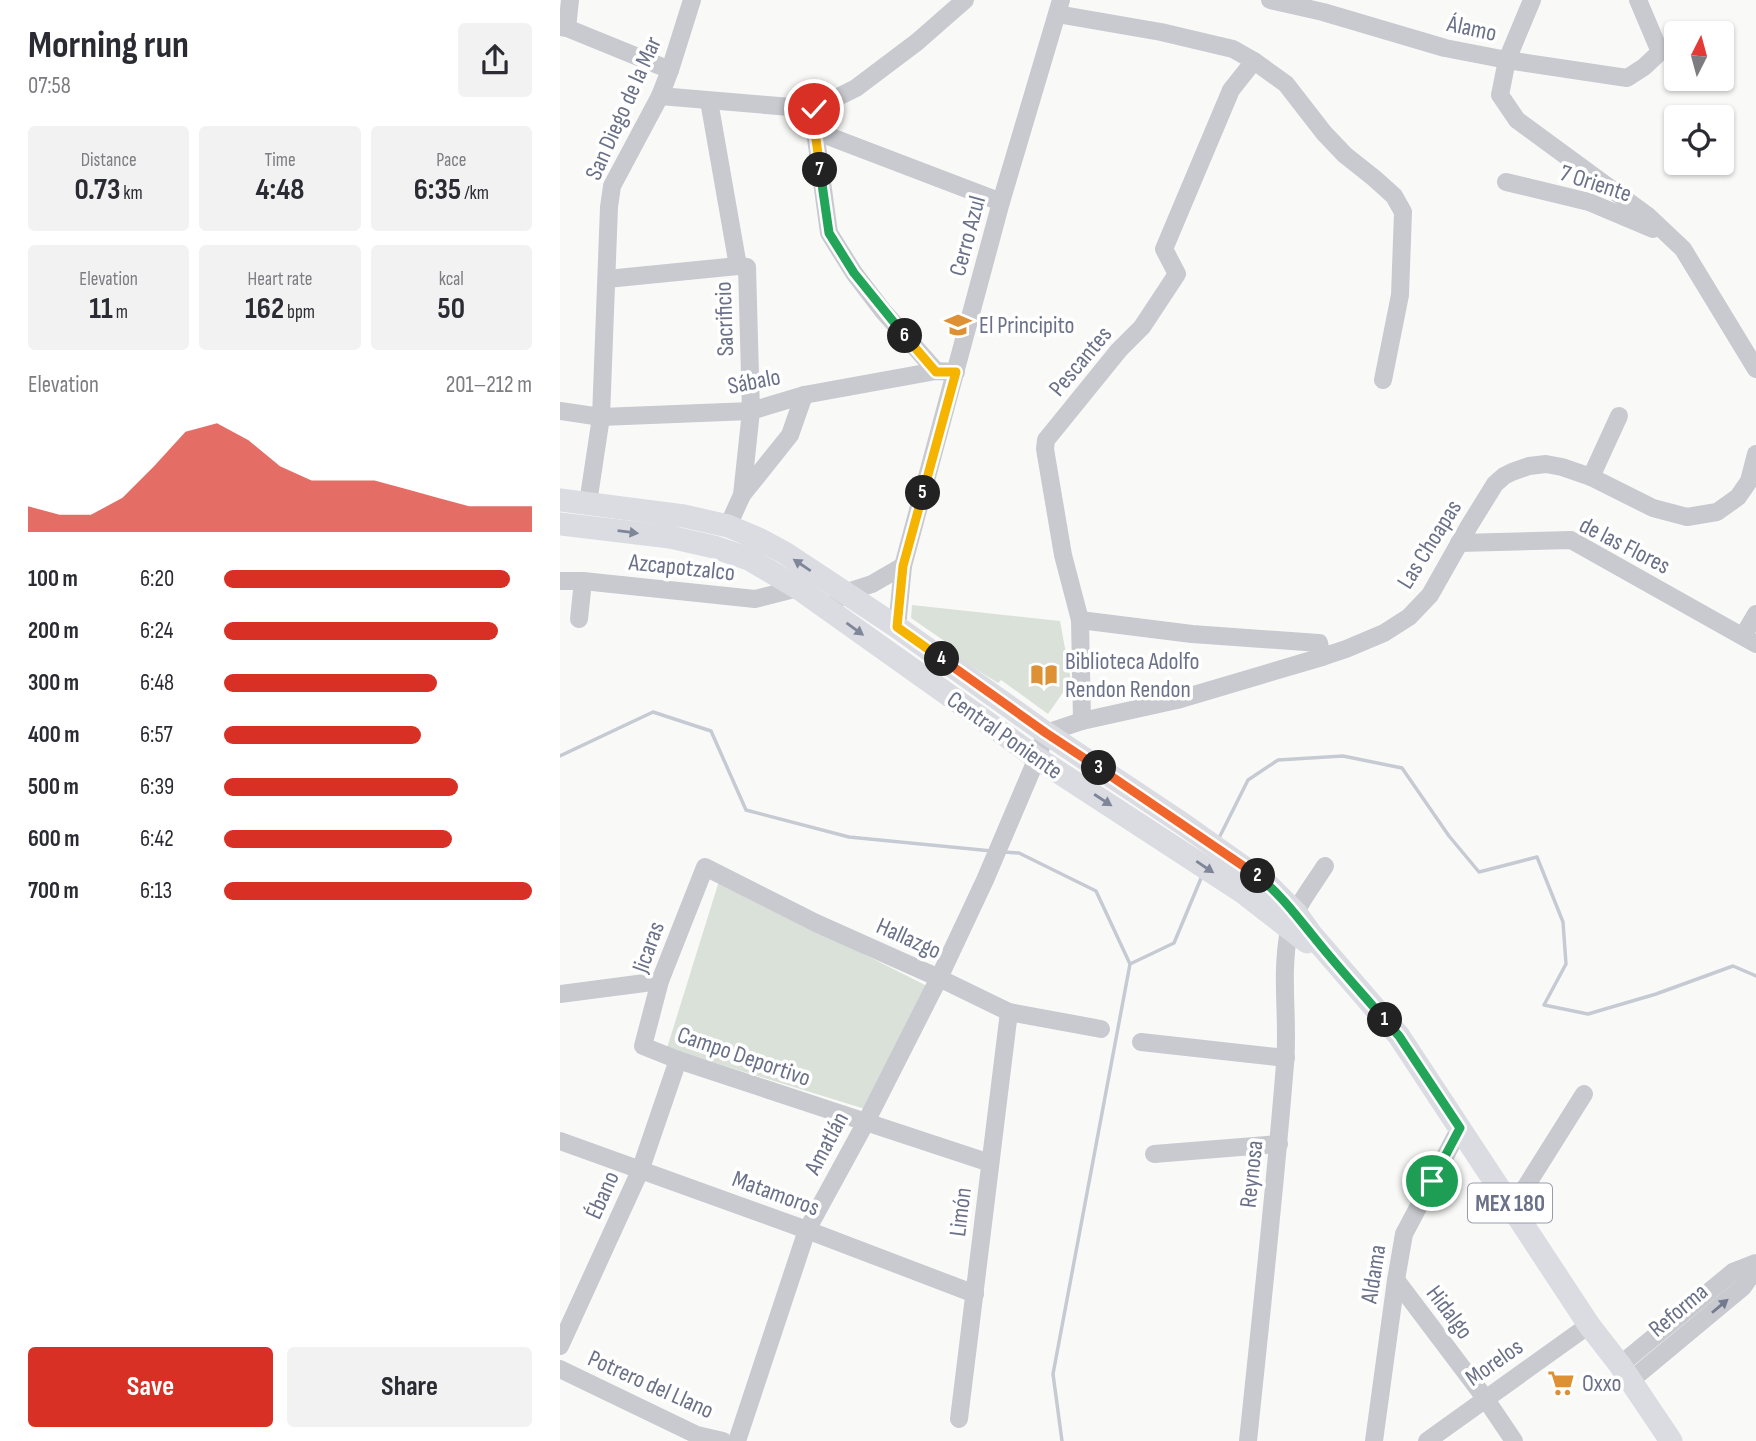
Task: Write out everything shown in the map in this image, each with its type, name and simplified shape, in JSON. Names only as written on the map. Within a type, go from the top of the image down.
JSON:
[{"type":"main road","name":"Central Poniente","points":[[560,500],[684,516],[728,526],[785,553],[897,627],[1046,733],[1176,834],[1246,881],[1283,899],[1292,920],[1342,970],[1399,1036],[1460,1128]]},
{"type":"main road","name":"Central Poniente","points":[[560,524],[670,537],[714,547],[749,559],[827,608],[1037,758],[1176,834]]},
{"type":"main road","name":"MEX 180","points":[[1460,1128],[1589,1325],[1671,1441]]},
{"type":"street","points":[[570,0],[563,28],[670,70]]},
{"type":"street","name":"San Diego de la Mar","points":[[588,503],[601,417],[612,186],[660,96],[692,0]]},
{"type":"street","points":[[660,96],[814,109],[856,88],[965,0]]},
{"type":"street","name":"Álamo","points":[[1270,0],[1323,12],[1445,48],[1627,78],[1660,52],[1638,0]]},
{"type":"street","points":[[1532,0],[1507,60],[1500,95],[1517,120],[1648,216],[1683,249],[1756,369]]},
{"type":"street","points":[[1059,7],[1233,49],[1286,84],[1324,134],[1394,196],[1403,212],[1400,295],[1383,380]]},
{"type":"street","name":"Cerro Azul","points":[[897,627],[903,566],[1001,202],[1059,7]]},
{"type":"street","name":"Pescantes","points":[[1082,722],[1080,620],[1063,555],[1045,449],[1046,440],[1119,350],[1142,327],[1177,274],[1164,249],[1231,90],[1254,61]]},
{"type":"street","name":"Sacrificio","points":[[709,101],[743,267],[751,411],[742,495]]},
{"type":"street","points":[[814,109],[829,233],[854,273],[883,311],[936,372]]},
{"type":"street","points":[[815,131],[1001,202]]},
{"type":"street","name":"7 Oriente","points":[[1506,182],[1589,202],[1669,236]]},
{"type":"street","points":[[607,279],[743,267]]},
{"type":"street","name":"Sábalo","points":[[560,411],[601,417],[751,411],[804,395],[936,372],[956,372]]},
{"type":"street","name":"Sacrificio","points":[[728,526],[742,495],[790,435],[804,395]]},
{"type":"street","points":[[1591,477],[1619,416]]},
{"type":"street","name":"Las Choapas","points":[[1046,733],[1178,700],[1322,657],[1384,633],[1409,617],[1430,595],[1495,484],[1512,471],[1546,464],[1562,467],[1591,477],[1653,508],[1687,517],[1717,512],[1738,497],[1753,481],[1756,454]]},
{"type":"street","name":"de las Flores","points":[[1459,543],[1571,540],[1749,640]]},
{"type":"street","points":[[827,608],[844,593],[872,584],[903,566]]},
{"type":"street","name":"Azcapotzalco","points":[[560,581],[583,581],[755,599],[798,588]]},
{"type":"street","points":[[579,619],[583,581]]},
{"type":"street","points":[[1749,640],[1756,614]]},
{"type":"street","points":[[1080,620],[1192,634],[1319,643],[1322,657]]},
{"type":"street","points":[[1037,758],[1046,733]]},
{"type":"street","name":"Amatlán","points":[[737,1441],[807,1230],[866,1122],[939,978],[985,880],[1037,758]]},
{"type":"street","points":[[1292,920],[1325,866]]},
{"type":"street","name":"Hallazgo","points":[[705,867],[816,923],[1009,1012],[1101,1029]]},
{"type":"street","name":"Jicaras","points":[[643,1046],[660,981],[705,867]]},
{"type":"street","name":"Reynosa","points":[[1248,1441],[1279,1144],[1286,1058],[1283,964],[1292,920]]},
{"type":"street","points":[[560,993],[660,981]]},
{"type":"street","name":"Limón","points":[[959,1419],[1009,1012]]},
{"type":"street","points":[[1142,1042],[1286,1058]]},
{"type":"street","name":"Campo Deportivo","points":[[643,1046],[990,1163]]},
{"type":"street","name":"Ébano","points":[[560,1346],[640,1171],[678,1060]]},
{"type":"street","points":[[1513,1207],[1584,1094]]},
{"type":"street","name":"Aldama","points":[[1374,1441],[1404,1234],[1460,1128]]},
{"type":"street","name":"Matamoros","points":[[560,1141],[975,1294]]},
{"type":"street","points":[[1154,1154],[1279,1144]]},
{"type":"street","name":"Reforma","points":[[1625,1373],[1687,1310],[1733,1272],[1753,1269]]},
{"type":"street","name":"Reforma","points":[[1625,1373],[1699,1325],[1743,1287],[1753,1269]]},
{"type":"street","name":"Hidalgo","points":[[1396,1280],[1514,1441]]},
{"type":"street","points":[[1687,1310],[1699,1325]]},
{"type":"street","name":"Morelos","points":[[1427,1441],[1589,1325]]},
{"type":"street","name":"Potrero del Llano","points":[[560,1369],[697,1435],[723,1441]]},
{"type":"shaded area","points":[[912,605],[1060,621],[1071,681],[1048,714],[1001,680],[998,683],[952,654],[956,649],[911,618]]},
{"type":"shaded area","points":[[719,881],[931,988],[865,1109],[667,1048]]},
{"type":"waterway","points":[[560,756],[653,712],[711,731],[746,810],[849,837],[992,851]]},
{"type":"waterway","points":[[1218,840],[1248,780],[1278,760],[1343,756],[1402,768],[1449,836],[1479,872],[1537,857],[1563,922],[1566,964],[1544,1005],[1588,1014],[1656,994],[1733,966],[1756,976]]},
{"type":"waterway","points":[[1004,852],[1019,853],[1096,891],[1130,964],[1053,1374],[1062,1441]]},
{"type":"waterway","points":[[1130,964],[1174,943],[1202,876]]},
{"type":"place","name":"El Principito","points":[[958,325]]},
{"type":"place","name":"Biblioteca Adolfo Rendon Rendon","points":[[1044,675]]},
{"type":"place","name":"Oxxo","points":[[1561,1383]]},
{"type":"route","points":[[814,109],[829,233],[854,273],[883,311],[936,372],[956,372],[903,566],[897,627],[1046,733],[1251,871],[1283,899],[1399,1036],[1460,1128],[1432,1181]]}]
